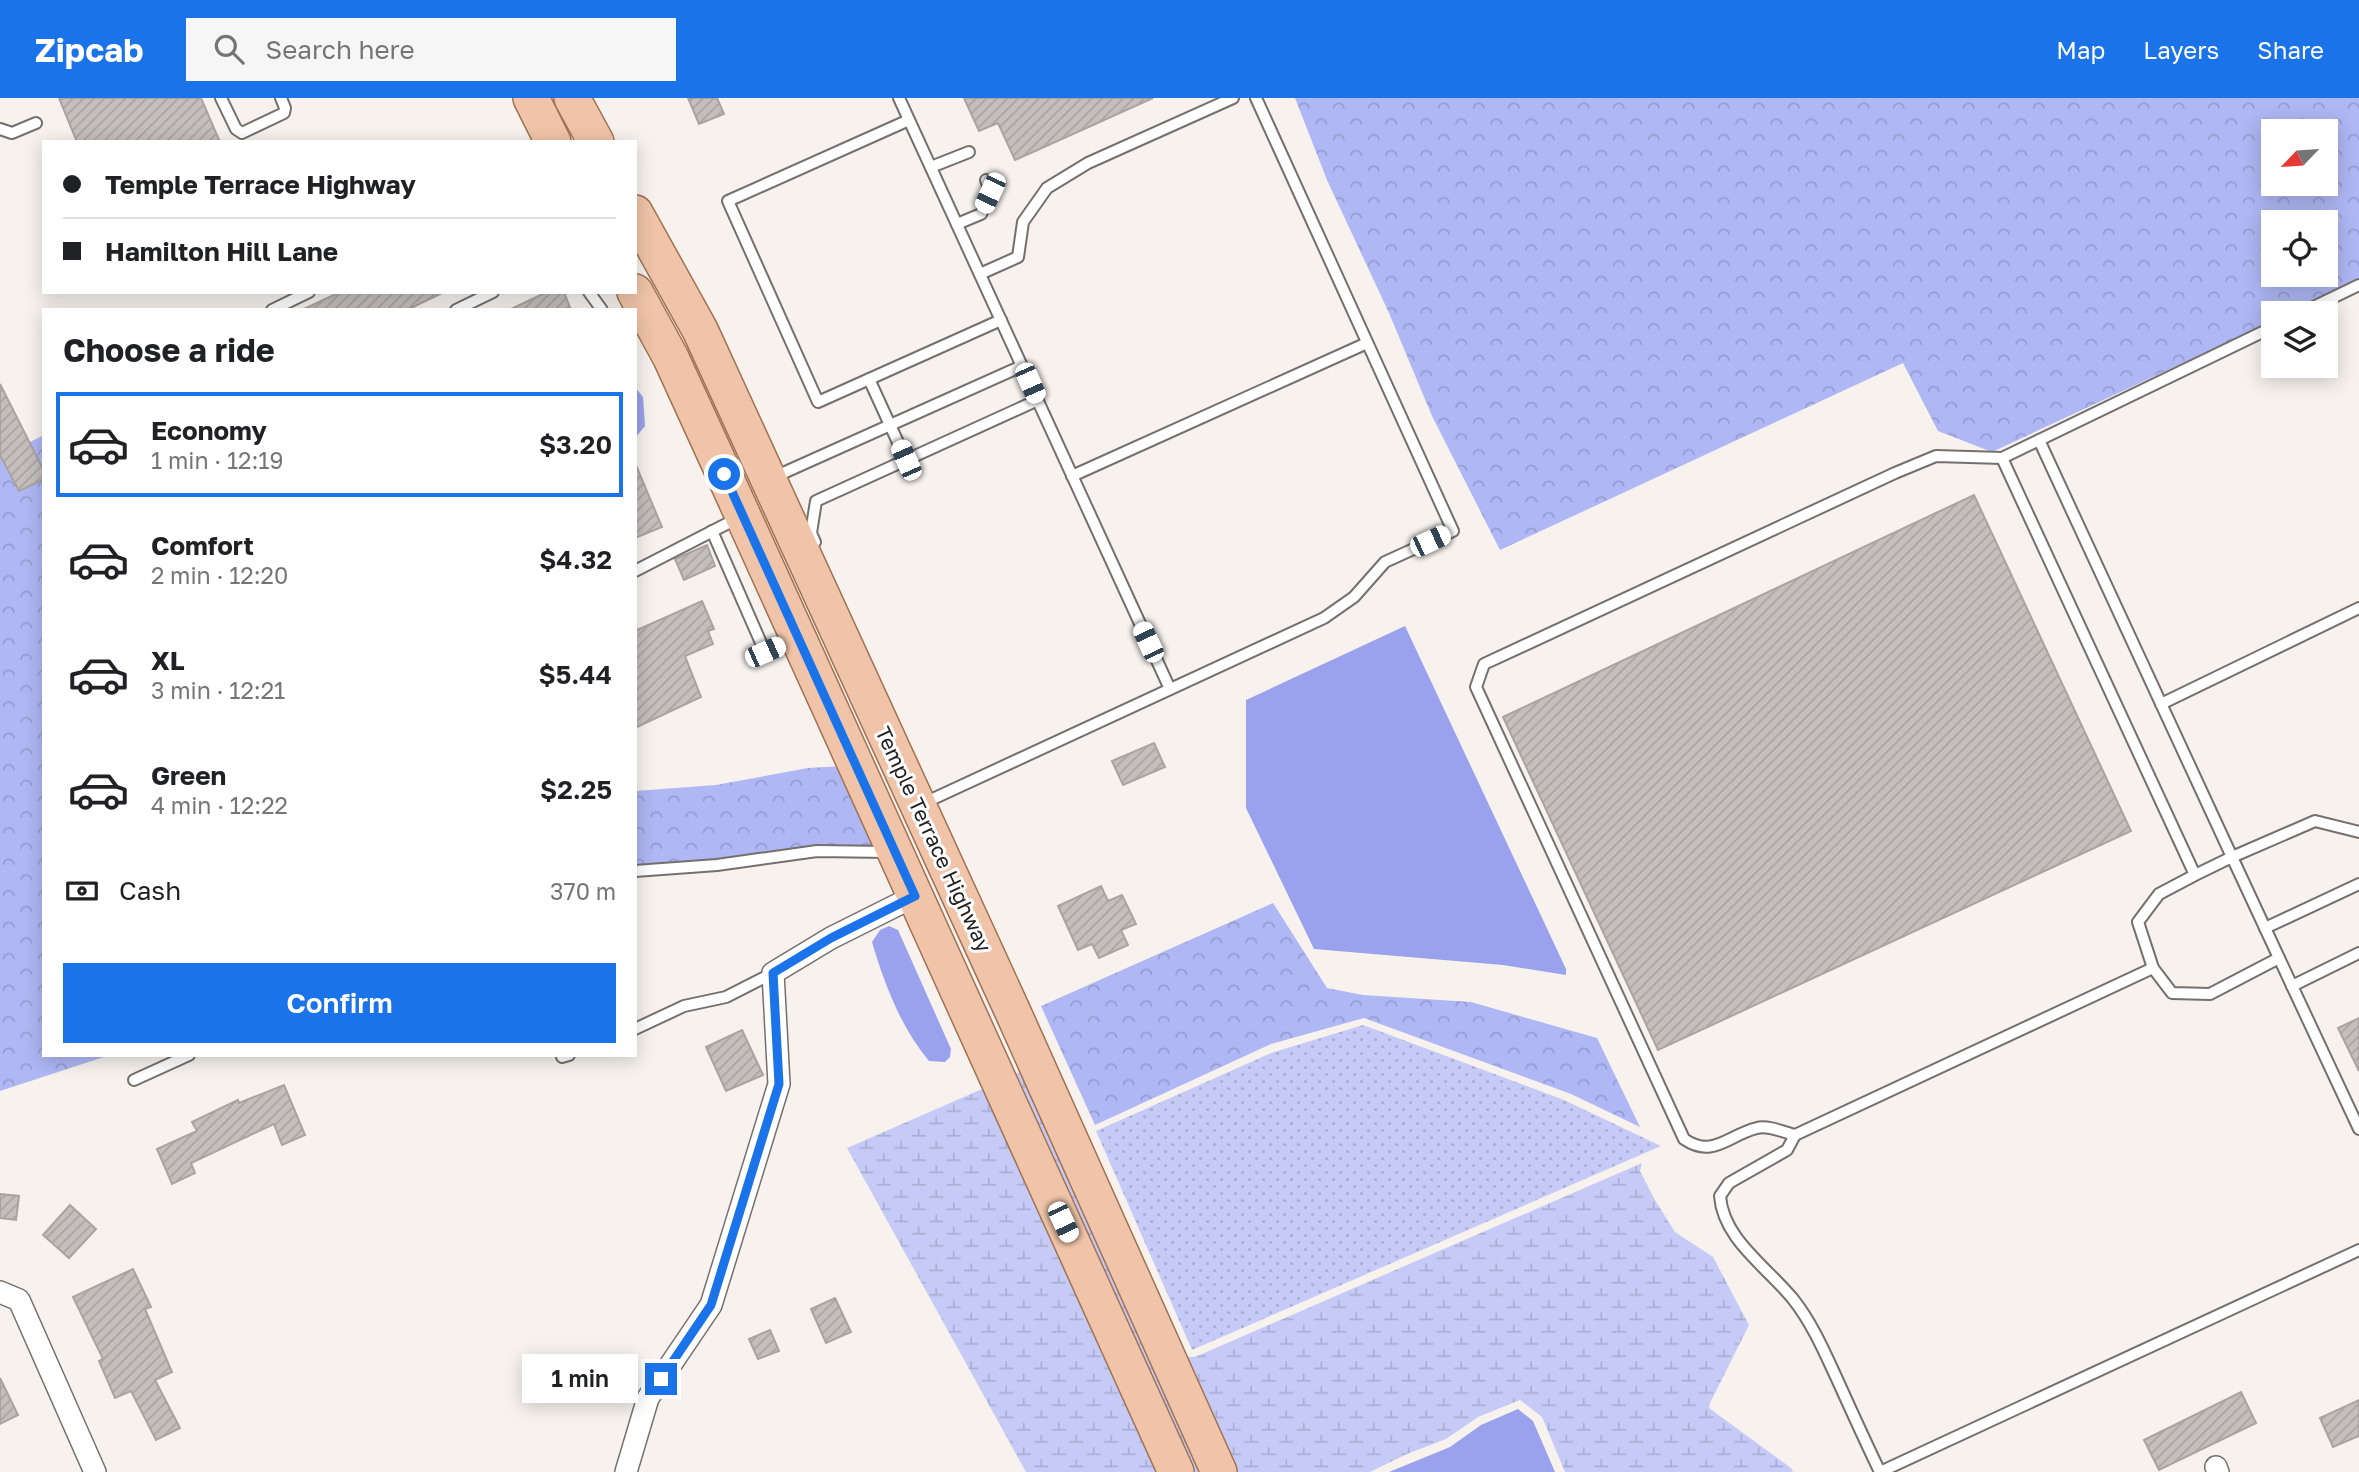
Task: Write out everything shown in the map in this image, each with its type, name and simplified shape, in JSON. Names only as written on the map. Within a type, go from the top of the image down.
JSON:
[{"type":"main road","points":[[531,98],[552,140]]},
{"type":"main road","points":[[572,98],[595,140]]},
{"type":"main road","name":"Temple Terrace Highway","points":[[637,217],[700,330],[769,480],[827,594],[918,805],[1219,1472]]},
{"type":"main road","name":"Temple Terrace Highway","points":[[640,310],[671,358],[1176,1472]]},
{"type":"main road","points":[[995,1073],[1032,1055]]},
{"type":"street","points":[[626,1472],[648,1398],[711,1305],[779,1084],[773,973],[831,938],[915,896]]},
{"type":"street","points":[[0,1292],[19,1300],[95,1472]]},
{"type":"lane","points":[[221,98],[236,129],[242,133],[284,113],[281,98]]},
{"type":"lane","points":[[899,98],[1170,689]]},
{"type":"lane","points":[[980,274],[1018,257],[1023,222],[1046,188],[1088,163],[1233,98]]},
{"type":"lane","points":[[918,805],[1324,618],[1354,597],[1385,562],[1453,531],[1256,98]]},
{"type":"lane","points":[[909,120],[728,201],[818,402],[1001,320]]},
{"type":"lane","points":[[0,129],[12,133],[36,123]]},
{"type":"lane","points":[[931,167],[969,152]]},
{"type":"lane","points":[[957,224],[981,214],[990,193],[986,180]]},
{"type":"lane","points":[[2326,301],[2359,285]]},
{"type":"lane","points":[[276,308],[305,294]]},
{"type":"lane","points":[[460,308],[489,294]]},
{"type":"lane","points":[[1795,1135],[1759,1126],[1709,1148],[1695,1147],[1684,1139],[1476,687],[1484,664],[1895,473],[1936,456],[2002,458],[2261,333]]},
{"type":"lane","points":[[1072,477],[1367,343]]},
{"type":"lane","points":[[769,480],[1022,366]]},
{"type":"lane","points":[[869,379],[906,460]]},
{"type":"lane","points":[[821,558],[811,533],[816,501],[1038,400]]},
{"type":"lane","points":[[2039,440],[2359,1129]]},
{"type":"lane","points":[[2002,458],[2195,875]]},
{"type":"lane","points":[[637,570],[743,516]]},
{"type":"lane","points":[[712,531],[765,652],[798,637]]},
{"type":"lane","points":[[2161,704],[2359,608]]},
{"type":"lane","points":[[2279,958],[2210,994],[2172,993],[2153,968],[2138,922],[2159,894],[2232,857],[2315,821],[2359,832]]},
{"type":"lane","points":[[637,871],[717,865],[817,851],[895,852]]},
{"type":"lane","points":[[2265,928],[2359,884]]},
{"type":"lane","points":[[2292,986],[2359,953]]},
{"type":"lane","points":[[2153,968],[1795,1135],[1787,1150],[1730,1183],[1720,1196],[1721,1209],[1731,1228],[1755,1260],[1793,1299],[1817,1335],[1880,1472],[2359,1250]]},
{"type":"lane","points":[[637,1028],[684,1006],[726,997],[773,973]]},
{"type":"lane","points":[[134,1080],[185,1057]]},
{"type":"green space","points":[[1295,98],[2359,98],[2359,281],[2316,301],[2261,301],[2261,327],[1992,452],[1938,431],[1903,363],[1500,550],[1432,416],[1389,313],[1327,180]]},
{"type":"green space","points":[[42,436],[42,1057],[104,1057],[0,1091],[0,457]]},
{"type":"green space","points":[[844,766],[874,833],[874,850],[637,878],[637,791],[716,785],[808,768]]},
{"type":"green space","points":[[1273,903],[1327,988],[1363,995],[1471,1002],[1597,1038],[1640,1127],[1571,1094],[1364,1018],[1271,1044],[1095,1125],[1041,1006]]},
{"type":"green space","points":[[1363,1025],[1564,1100],[1661,1146],[1192,1350],[1096,1131],[1271,1053]]},
{"type":"green space","points":[[1045,1044],[1187,1357],[1195,1357],[1642,1163],[1640,1171],[1675,1232],[1713,1257],[1749,1325],[1709,1408],[1793,1472],[1565,1472],[1542,1417],[1520,1400],[1478,1417],[1446,1439],[1370,1472],[1231,1472]]},
{"type":"green space","points":[[1026,1069],[1207,1472],[1188,1472],[1009,1077]]},
{"type":"green space","points":[[989,1086],[1164,1472],[1026,1472],[847,1148]]},
{"type":"shaded area","points":[[637,390],[643,397],[645,426],[637,436]]},
{"type":"shaded area","points":[[1405,626],[1566,969],[1566,975],[1503,965],[1314,949],[1246,808],[1246,700]]},
{"type":"shaded area","points":[[889,926],[898,930],[951,1049],[950,1057],[945,1062],[929,1061],[902,1020],[888,989],[872,942],[880,930]]},
{"type":"shaded area","points":[[1518,1409],[1533,1421],[1555,1472],[1389,1472],[1450,1447],[1481,1425]]},
{"type":"building","points":[[59,98],[201,98],[219,140],[76,140]]},
{"type":"building","points":[[688,98],[717,98],[724,114],[699,124]]},
{"type":"building","points":[[964,98],[1153,98],[1015,160],[998,123],[979,131]]},
{"type":"building","points":[[336,294],[440,294],[411,308],[306,308]]},
{"type":"building","points":[[543,294],[565,294],[570,308],[513,308]]},
{"type":"building","points":[[0,384],[42,467],[42,480],[19,491],[0,455]]},
{"type":"building","points":[[637,468],[662,527],[637,537]]},
{"type":"building","points":[[1974,495],[2131,831],[1658,1050],[1503,717]]},
{"type":"building","points":[[707,545],[715,566],[684,580],[675,559]]},
{"type":"building","points":[[702,601],[714,629],[708,631],[713,644],[685,656],[701,697],[637,727],[637,630]]},
{"type":"building","points":[[1154,743],[1165,767],[1123,785],[1112,761]]},
{"type":"building","points":[[1101,886],[1108,901],[1122,895],[1136,924],[1121,930],[1128,945],[1099,958],[1092,944],[1078,950],[1058,906]]},
{"type":"building","points":[[2359,1018],[2359,1071],[2338,1028]]},
{"type":"building","points":[[742,1030],[763,1075],[726,1091],[706,1047]]},
{"type":"building","points":[[284,1085],[305,1135],[282,1145],[274,1124],[191,1163],[195,1173],[172,1184],[157,1149],[197,1131],[192,1122],[238,1100],[239,1103]]},
{"type":"building","points":[[0,1194],[19,1196],[16,1220],[0,1218]]},
{"type":"building","points":[[70,1205],[96,1229],[69,1258],[43,1235]]},
{"type":"building","points":[[133,1269],[151,1307],[145,1309],[172,1372],[155,1380],[180,1428],[156,1440],[131,1391],[115,1398],[99,1361],[103,1359],[73,1297]]},
{"type":"building","points":[[835,1298],[851,1332],[826,1343],[811,1309]]},
{"type":"building","points":[[770,1330],[779,1351],[758,1359],[749,1339]]},
{"type":"building","points":[[0,1378],[18,1415],[0,1424]]},
{"type":"building","points":[[2241,1392],[2256,1423],[2159,1470],[2144,1440]]},
{"type":"building","points":[[2359,1400],[2359,1436],[2333,1447],[2320,1418]]},
{"type":"route","points":[[661,1379],[711,1305],[779,1084],[773,973],[831,938],[915,896],[724,474]]}]
